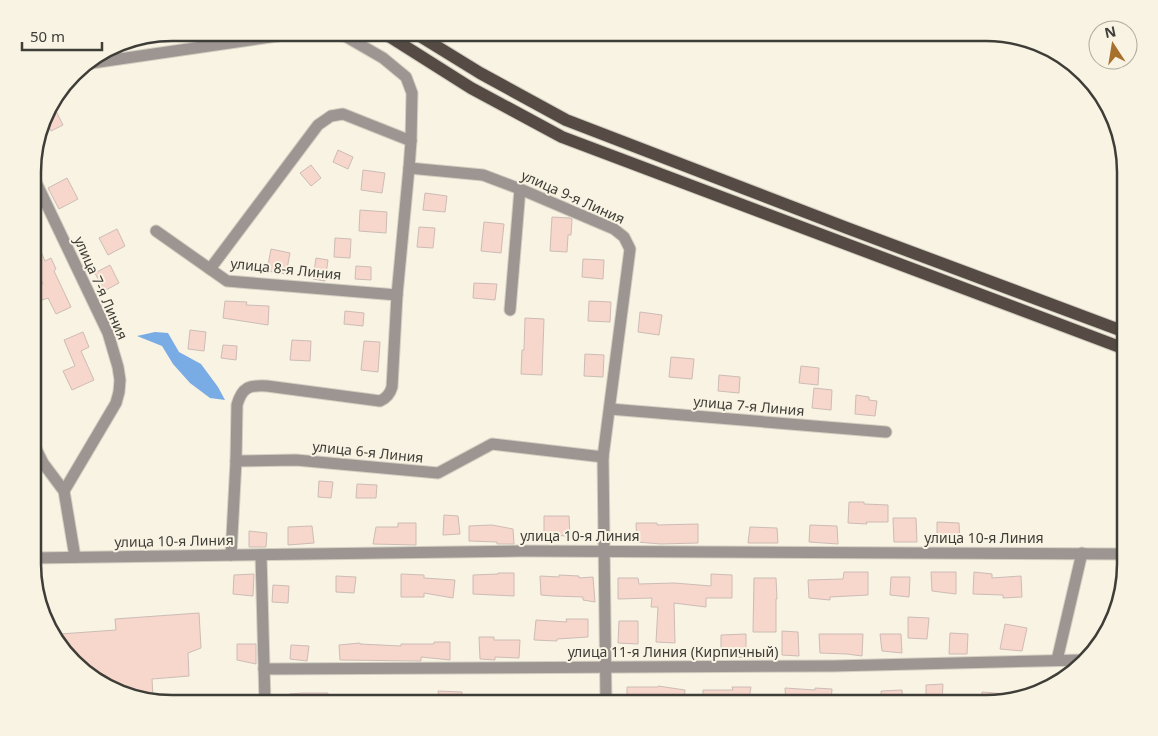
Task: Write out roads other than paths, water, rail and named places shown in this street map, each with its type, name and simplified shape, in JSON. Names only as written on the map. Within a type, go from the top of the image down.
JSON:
[{"type":"main road","points":[[399,42],[471,88],[562,137],[1116,346]]},
{"type":"main road","points":[[430,42],[480,73],[566,120],[856,232],[1116,329]]},
{"type":"street","points":[[204,46],[206,42]]},
{"type":"street","points":[[103,61],[231,42]]},
{"type":"street","points":[[232,555],[237,405],[240,396],[246,388],[267,386],[380,401],[388,396],[392,387],[397,295],[411,141],[412,93],[406,77],[383,58],[355,42]]},
{"type":"street","points":[[210,269],[318,125],[331,116],[343,114],[411,141]]},
{"type":"street","name":"улица 9-я Линия","points":[[409,168],[483,175],[614,229],[624,237],[630,249],[604,457]]},
{"type":"street","points":[[510,310],[520,189]]},
{"type":"street","name":"улица 7-я Линия","points":[[41,193],[108,333],[120,380],[116,403],[64,491]]},
{"type":"street","name":"улица 8-я Линия","points":[[156,231],[227,280],[397,295]]},
{"type":"street","name":"улица 7-я Линия","points":[[610,409],[886,432]]},
{"type":"street","name":"улица 6-я Линия","points":[[236,461],[296,460],[438,474],[492,444],[604,457]]},
{"type":"street","points":[[604,457],[606,694]]},
{"type":"street","points":[[41,459],[64,491],[75,557]]},
{"type":"street","name":"улица 10-я Линия","points":[[41,558],[521,551],[1116,554]]},
{"type":"street","points":[[1057,660],[1082,553]]},
{"type":"street","points":[[261,555],[265,695]]},
{"type":"street","name":"улица 11-я Линия (Кирпичный)","points":[[264,669],[833,666],[1074,660]]},
{"type":"water","points":[[155,332],[168,333],[179,352],[201,364],[225,400],[210,398],[190,383],[173,364],[162,346],[137,336]]}]
